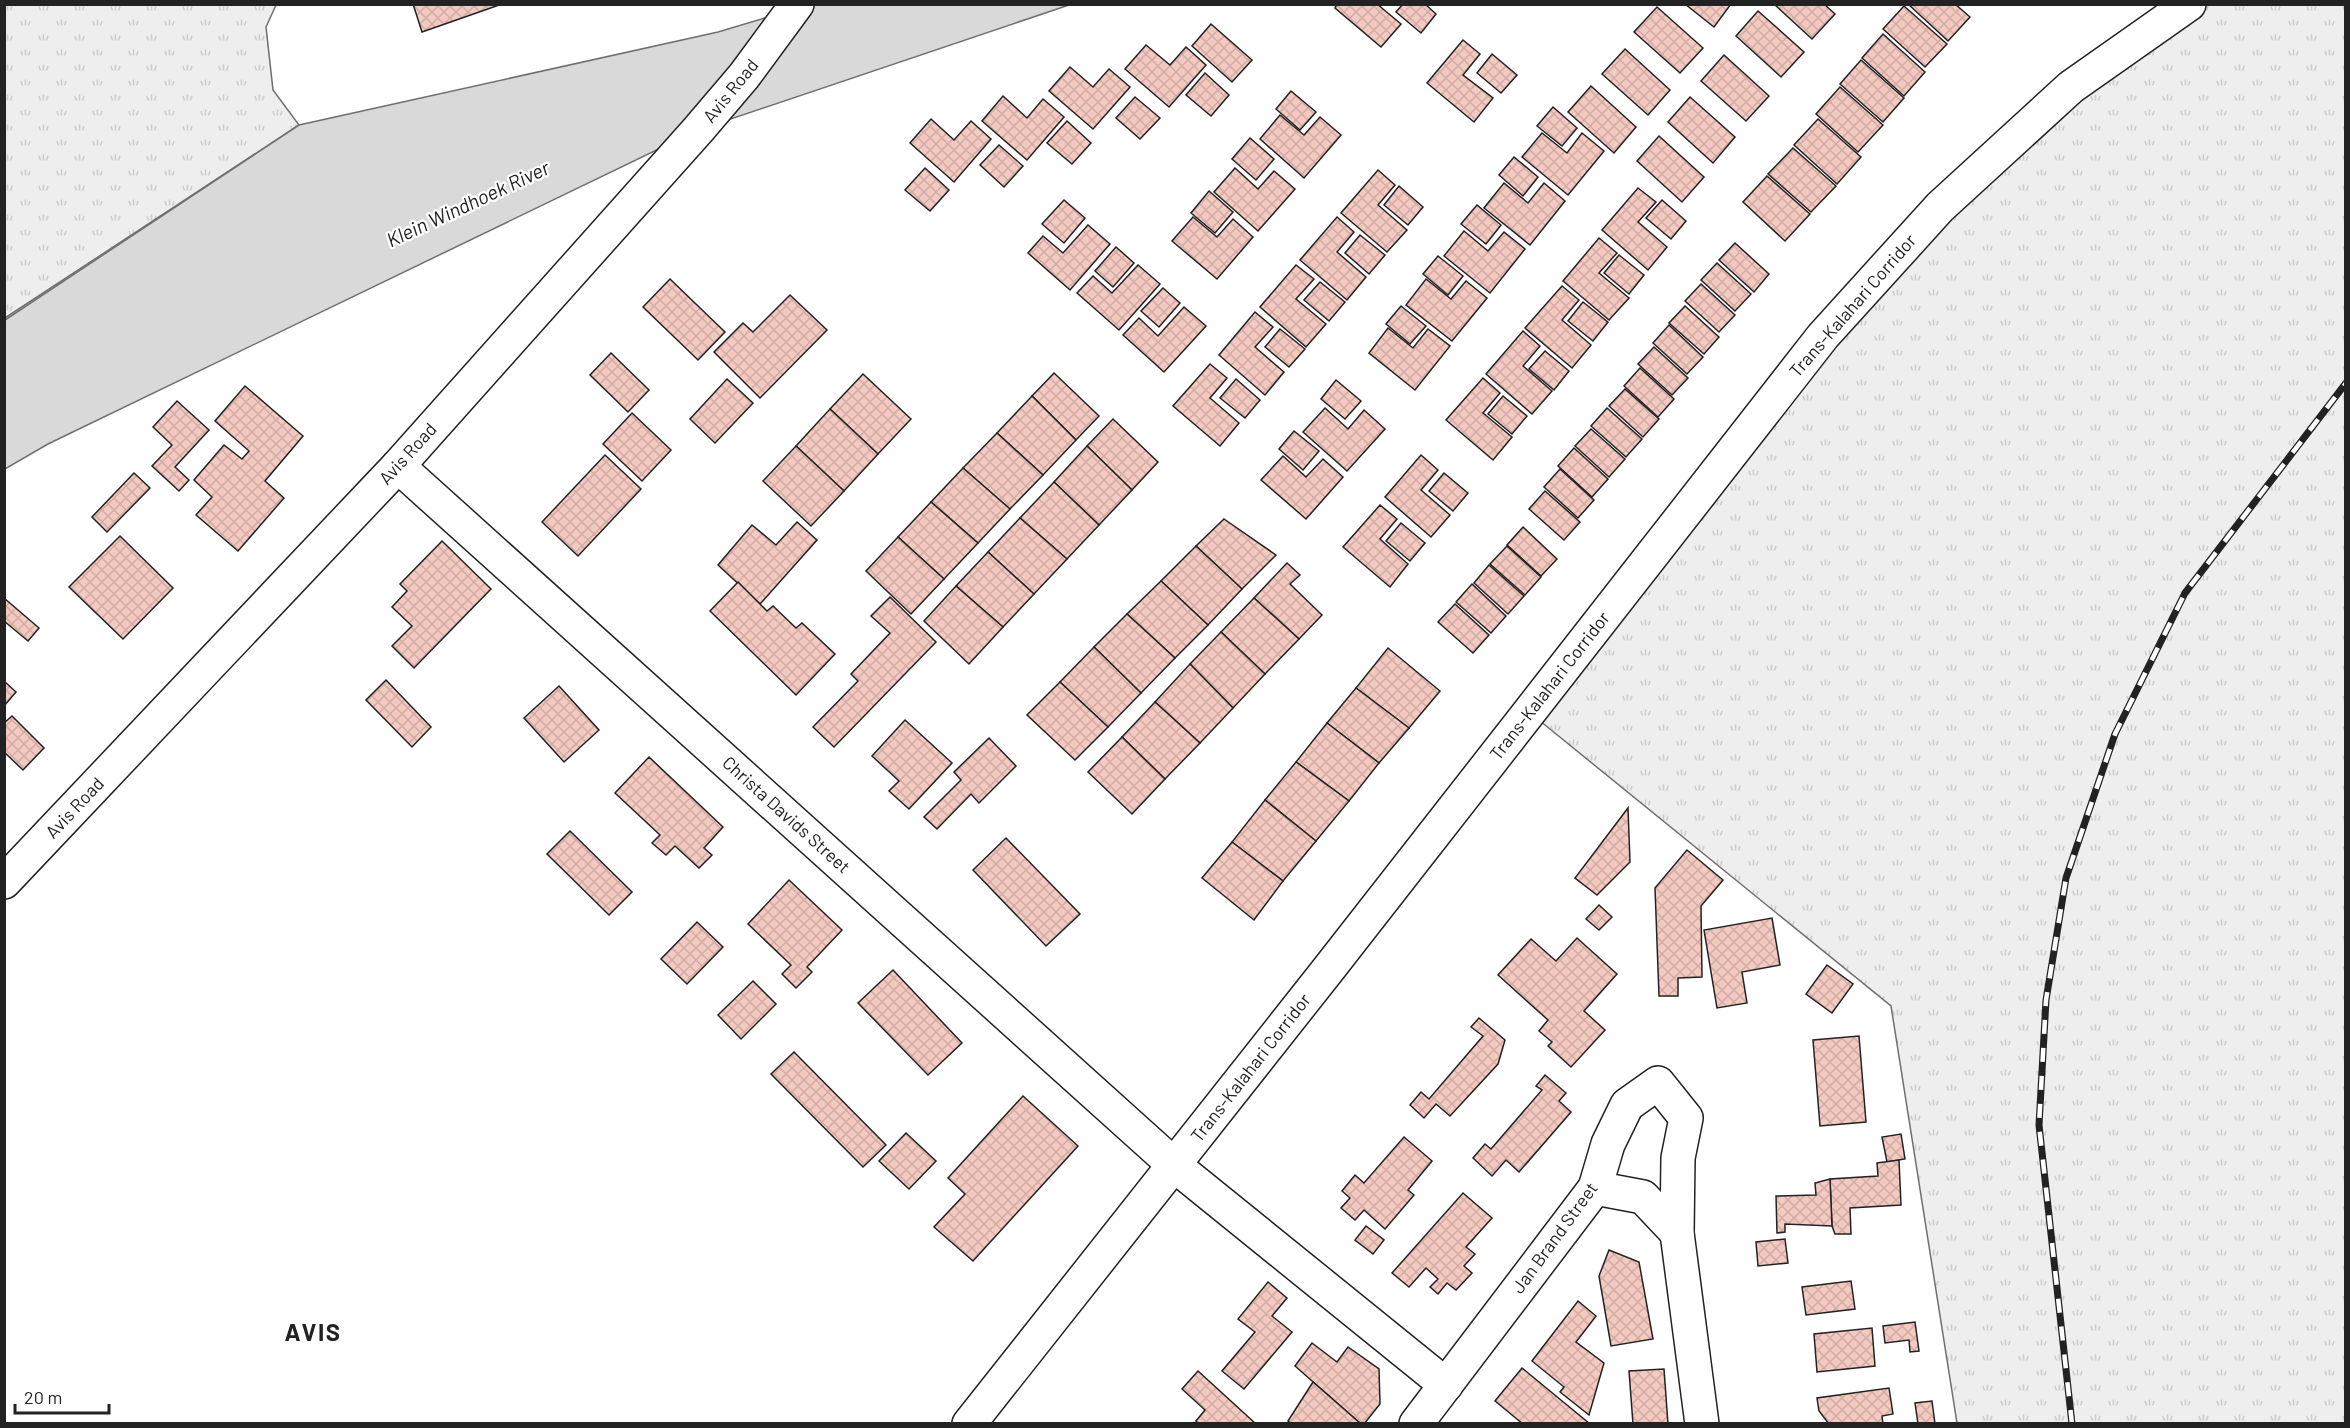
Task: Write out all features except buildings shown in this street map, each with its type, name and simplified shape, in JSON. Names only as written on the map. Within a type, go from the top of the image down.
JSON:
[{"type":"main road","name":"Trans-Kalahari Corridor","points":[[969,1424],[1824,336],[1940,207],[2071,87],[2189,4]]},
{"type":"main road","name":"Avis Road","points":[[4,882],[398,465],[698,130],[744,76],[798,6]]},
{"type":"main road","name":"Christa Davids Street","points":[[398,465],[1174,1165]]},
{"type":"main road","name":"Jan Brand Street","points":[[1416,1424],[1595,1188],[1608,1144],[1627,1105],[1658,1083],[1686,1118],[1678,1158],[1677,1233],[1702,1424]]},
{"type":"main road","points":[[1174,1165],[1446,1384]]},
{"type":"main road","points":[[1595,1188],[1643,1197],[1677,1233]]},
{"type":"green space","points":[[5,4],[276,5],[266,27],[273,90],[299,125],[5,318]]},
{"type":"green space","points":[[2189,5],[2345,5],[2345,1423],[1957,1423],[1891,1006],[1529,712],[1940,207]]},
{"type":"water","name":"Klein Windhoek River","points":[[808,5],[1069,5],[698,130],[48,444],[5,469],[5,320],[299,125],[718,32]]},
{"type":"railway","points":[[2072,1424],[2039,1125],[2046,1000],[2066,878],[2115,734],[2185,593],[2346,383]]},
{"type":"district","name":"AVIS","points":[[313,1333]]}]
